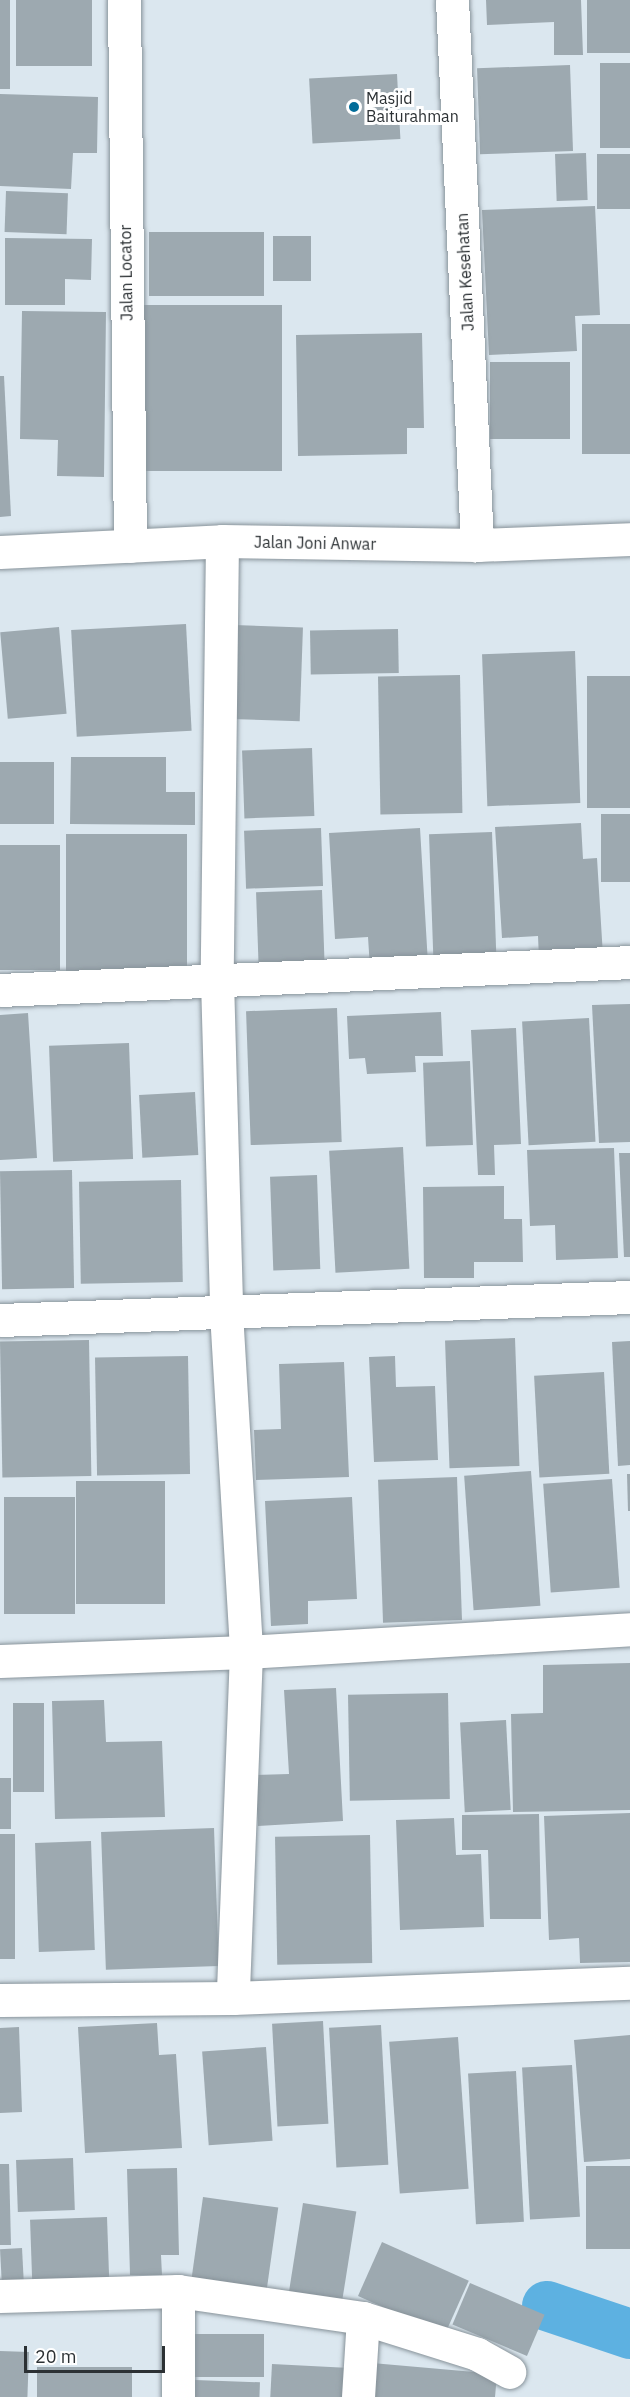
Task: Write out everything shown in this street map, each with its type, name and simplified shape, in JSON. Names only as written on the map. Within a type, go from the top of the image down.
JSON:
[{"type":"street","name":"Jalan Locator","points":[[124,0],[130,546]]},
{"type":"street","name":"Jalan Kesehatan","points":[[452,0],[477,544]]},
{"type":"street","name":"Jalan Joni Anwar","points":[[0,552],[222,541],[477,544],[630,539]]},
{"type":"street","points":[[222,541],[217,980],[226,1312],[246,1652],[233,1998]]},
{"type":"street","points":[[0,990],[630,962]]},
{"type":"street","points":[[0,1320],[630,1297]]},
{"type":"street","points":[[0,1661],[246,1652],[630,1629]]},
{"type":"street","points":[[0,2001],[233,1998],[630,1983]]},
{"type":"street","points":[[178,2291],[178,2397]]},
{"type":"street","points":[[0,2296],[178,2291],[363,2318],[477,2354],[509,2372]]},
{"type":"street","points":[[358,2397],[363,2318]]},
{"type":"building","points":[[0,0],[10,0],[10,89],[0,89]]},
{"type":"building","points":[[16,0],[92,0],[92,66],[16,66]]},
{"type":"building","points":[[486,0],[581,0],[583,55],[554,55],[554,22],[487,25]]},
{"type":"building","points":[[587,0],[630,0],[630,53],[587,53]]},
{"type":"building","points":[[600,63],[630,63],[630,148],[600,148]]},
{"type":"building","points":[[570,65],[573,151],[480,154],[477,68]]},
{"type":"building","name":"Masjid Baiturahman","points":[[397,74],[400,139],[313,144],[309,79]]},
{"type":"building","points":[[0,94],[98,97],[97,153],[73,153],[71,189],[0,186]]},
{"type":"building","points":[[586,153],[588,200],[557,201],[555,154]]},
{"type":"building","points":[[597,154],[630,154],[630,209],[597,209]]},
{"type":"building","points":[[6,191],[68,193],[67,234],[5,232]]},
{"type":"building","points":[[595,206],[600,315],[575,316],[577,351],[489,355],[482,210]]},
{"type":"building","points":[[149,232],[264,232],[264,296],[149,296]]},
{"type":"building","points":[[273,236],[311,236],[311,281],[273,281]]},
{"type":"building","points":[[5,238],[92,239],[91,280],[65,279],[65,305],[5,305]]},
{"type":"building","points":[[132,305],[282,305],[282,471],[132,471]]},
{"type":"building","points":[[22,311],[106,312],[104,477],[57,476],[58,440],[20,439]]},
{"type":"building","points":[[582,324],[630,324],[630,454],[582,454]]},
{"type":"building","points":[[422,333],[424,428],[407,428],[407,454],[298,456],[296,335]]},
{"type":"building","points":[[490,362],[570,362],[570,439],[490,439]]},
{"type":"building","points":[[0,376],[4,376],[11,516],[0,517]]},
{"type":"building","points":[[186,624],[192,731],[77,737],[71,630]]},
{"type":"building","points":[[234,625],[303,627],[300,721],[231,719]]},
{"type":"building","points":[[59,627],[67,714],[8,719],[0,632]]},
{"type":"building","points":[[398,629],[399,673],[311,675],[310,631]]},
{"type":"building","points":[[575,651],[580,803],[487,806],[482,654]]},
{"type":"building","points":[[460,675],[462,813],[380,814],[378,676]]},
{"type":"building","points":[[587,676],[630,676],[630,808],[587,808]]},
{"type":"building","points":[[312,748],[314,816],[244,818],[242,750]]},
{"type":"building","points":[[71,757],[166,757],[166,792],[195,792],[195,825],[70,824]]},
{"type":"building","points":[[0,762],[54,762],[54,824],[0,824]]},
{"type":"building","points":[[601,814],[630,814],[630,882],[601,882]]},
{"type":"building","points":[[581,823],[583,859],[597,858],[603,956],[539,959],[538,936],[502,938],[495,827]]},
{"type":"building","points":[[321,828],[323,886],[246,889],[244,831]]},
{"type":"building","points":[[420,828],[428,964],[370,968],[368,937],[335,939],[329,833]]},
{"type":"building","points":[[492,832],[496,959],[433,961],[429,834]]},
{"type":"building","points":[[66,834],[187,834],[187,971],[66,971]]},
{"type":"building","points":[[0,845],[60,845],[60,970],[0,970]]},
{"type":"building","points":[[322,890],[325,963],[259,965],[256,892]]},
{"type":"building","points":[[630,1004],[630,1142],[599,1143],[592,1005]]},
{"type":"building","points":[[337,1008],[342,1142],[251,1145],[246,1011]]},
{"type":"building","points":[[441,1012],[443,1056],[415,1056],[416,1072],[367,1074],[365,1058],[349,1059],[347,1016]]},
{"type":"building","points":[[28,1013],[37,1158],[0,1160],[0,1015]]},
{"type":"building","points":[[589,1018],[595,1142],[529,1145],[522,1022]]},
{"type":"building","points":[[516,1028],[521,1144],[494,1145],[495,1175],[478,1175],[471,1030]]},
{"type":"building","points":[[129,1043],[133,1159],[53,1162],[49,1046]]},
{"type":"building","points":[[470,1061],[473,1145],[426,1147],[423,1063]]},
{"type":"building","points":[[195,1092],[198,1155],[142,1158],[139,1095]]},
{"type":"building","points":[[403,1147],[409,1269],[335,1273],[329,1151]]},
{"type":"building","points":[[614,1148],[618,1258],[556,1260],[555,1225],[530,1226],[527,1150]]},
{"type":"building","points":[[619,1153],[630,1153],[630,1257],[624,1257]]},
{"type":"building","points":[[72,1170],[74,1288],[2,1289],[0,1171]]},
{"type":"building","points":[[317,1175],[320,1269],[273,1271],[270,1177]]},
{"type":"building","points":[[181,1180],[183,1282],[81,1284],[79,1182]]},
{"type":"building","points":[[504,1186],[504,1219],[522,1219],[523,1262],[474,1262],[474,1278],[424,1278],[423,1187]]},
{"type":"building","points":[[515,1338],[519,1466],[450,1468],[445,1340]]},
{"type":"building","points":[[89,1340],[91,1476],[2,1478],[0,1342]]},
{"type":"building","points":[[630,1341],[630,1465],[618,1466],[612,1342]]},
{"type":"building","points":[[188,1356],[190,1474],[97,1476],[95,1358]]},
{"type":"building","points":[[395,1356],[396,1387],[435,1386],[438,1460],[374,1462],[369,1357]]},
{"type":"building","points":[[344,1362],[349,1477],[256,1480],[254,1430],[281,1429],[279,1364]]},
{"type":"building","points":[[604,1372],[609,1474],[539,1478],[534,1376]]},
{"type":"building","points":[[531,1471],[540,1606],[474,1610],[464,1476]]},
{"type":"building","points":[[627,1474],[630,1474],[630,1511],[628,1511]]},
{"type":"building","points":[[457,1477],[462,1620],[383,1623],[378,1480]]},
{"type":"building","points":[[612,1479],[620,1588],[551,1593],[543,1484]]},
{"type":"building","points":[[76,1481],[165,1481],[165,1604],[76,1604]]},
{"type":"building","points":[[4,1497],[75,1497],[75,1614],[4,1614]]},
{"type":"building","points":[[352,1497],[357,1599],[308,1601],[308,1624],[271,1626],[265,1501]]},
{"type":"building","points":[[630,1663],[630,1810],[513,1812],[511,1714],[543,1713],[543,1665]]},
{"type":"building","points":[[336,1688],[343,1821],[258,1826],[255,1775],[289,1774],[284,1690]]},
{"type":"building","points":[[448,1693],[450,1799],[350,1801],[348,1695]]},
{"type":"building","points":[[104,1700],[106,1742],[162,1741],[165,1817],[55,1819],[52,1701]]},
{"type":"building","points":[[13,1703],[44,1703],[44,1792],[13,1792]]},
{"type":"building","points":[[506,1720],[511,1810],[465,1812],[460,1722]]},
{"type":"building","points":[[0,1778],[11,1778],[11,1829],[0,1829]]},
{"type":"building","points":[[630,1813],[630,1962],[580,1963],[579,1938],[549,1940],[544,1816]]},
{"type":"building","points":[[539,1814],[541,1919],[490,1919],[488,1850],[462,1850],[462,1815]]},
{"type":"building","points":[[454,1818],[456,1855],[481,1854],[484,1927],[400,1930],[396,1820]]},
{"type":"building","points":[[214,1828],[219,1966],[106,1970],[101,1832]]},
{"type":"building","points":[[0,1834],[15,1834],[15,1959],[0,1959]]},
{"type":"building","points":[[370,1835],[372,1963],[277,1965],[275,1837]]},
{"type":"building","points":[[91,1841],[95,1950],[39,1952],[35,1843]]},
{"type":"building","points":[[323,2021],[328,2124],[277,2127],[272,2024]]},
{"type":"building","points":[[157,2023],[159,2055],[176,2054],[182,2148],[85,2153],[78,2027]]},
{"type":"building","points":[[381,2025],[388,2165],[336,2168],[329,2028]]},
{"type":"building","points":[[19,2027],[22,2112],[0,2113],[0,2028]]},
{"type":"building","points":[[630,2035],[630,2159],[584,2162],[574,2040]]},
{"type":"building","points":[[458,2037],[469,2189],[400,2193],[389,2042]]},
{"type":"building","points":[[266,2047],[273,2141],[209,2145],[202,2051]]},
{"type":"building","points":[[572,2065],[580,2217],[530,2219],[522,2068]]},
{"type":"building","points":[[516,2071],[524,2222],[476,2224],[468,2074]]},
{"type":"building","points":[[73,2158],[75,2210],[18,2212],[16,2160]]},
{"type":"building","points":[[0,2164],[9,2164],[11,2245],[0,2245]]},
{"type":"building","points":[[586,2166],[630,2166],[630,2249],[586,2249]]},
{"type":"building","points":[[177,2168],[179,2255],[161,2255],[162,2275],[130,2275],[127,2169]]},
{"type":"building","points":[[203,2197],[278,2208],[266,2295],[191,2284]]},
{"type":"building","points":[[303,2203],[356,2211],[342,2300],[289,2292]]},
{"type":"building","points":[[107,2217],[109,2277],[32,2280],[30,2220]]},
{"type":"building","points":[[382,2242],[469,2281],[445,2335],[358,2296]]},
{"type":"building","points":[[22,2248],[24,2292],[2,2293],[0,2249]]},
{"type":"building","points":[[470,2283],[545,2315],[527,2356],[452,2324]]},
{"type":"building","points":[[194,2334],[264,2334],[264,2377],[194,2377]]},
{"type":"building","points":[[0,2351],[29,2352],[27,2397],[0,2397]]},
{"type":"building","points":[[372,2363],[497,2374],[495,2397],[369,2397]]},
{"type":"building","points":[[272,2364],[345,2368],[343,2397],[270,2397]]},
{"type":"building","points":[[37,2367],[132,2367],[132,2397],[37,2397]]},
{"type":"building","points":[[195,2380],[260,2382],[259,2397],[194,2397]]},
{"type":"waterway","points":[[547,2306],[630,2334]]},
{"type":"place","name":"Masjid Baiturahman","points":[[354,107]]}]
